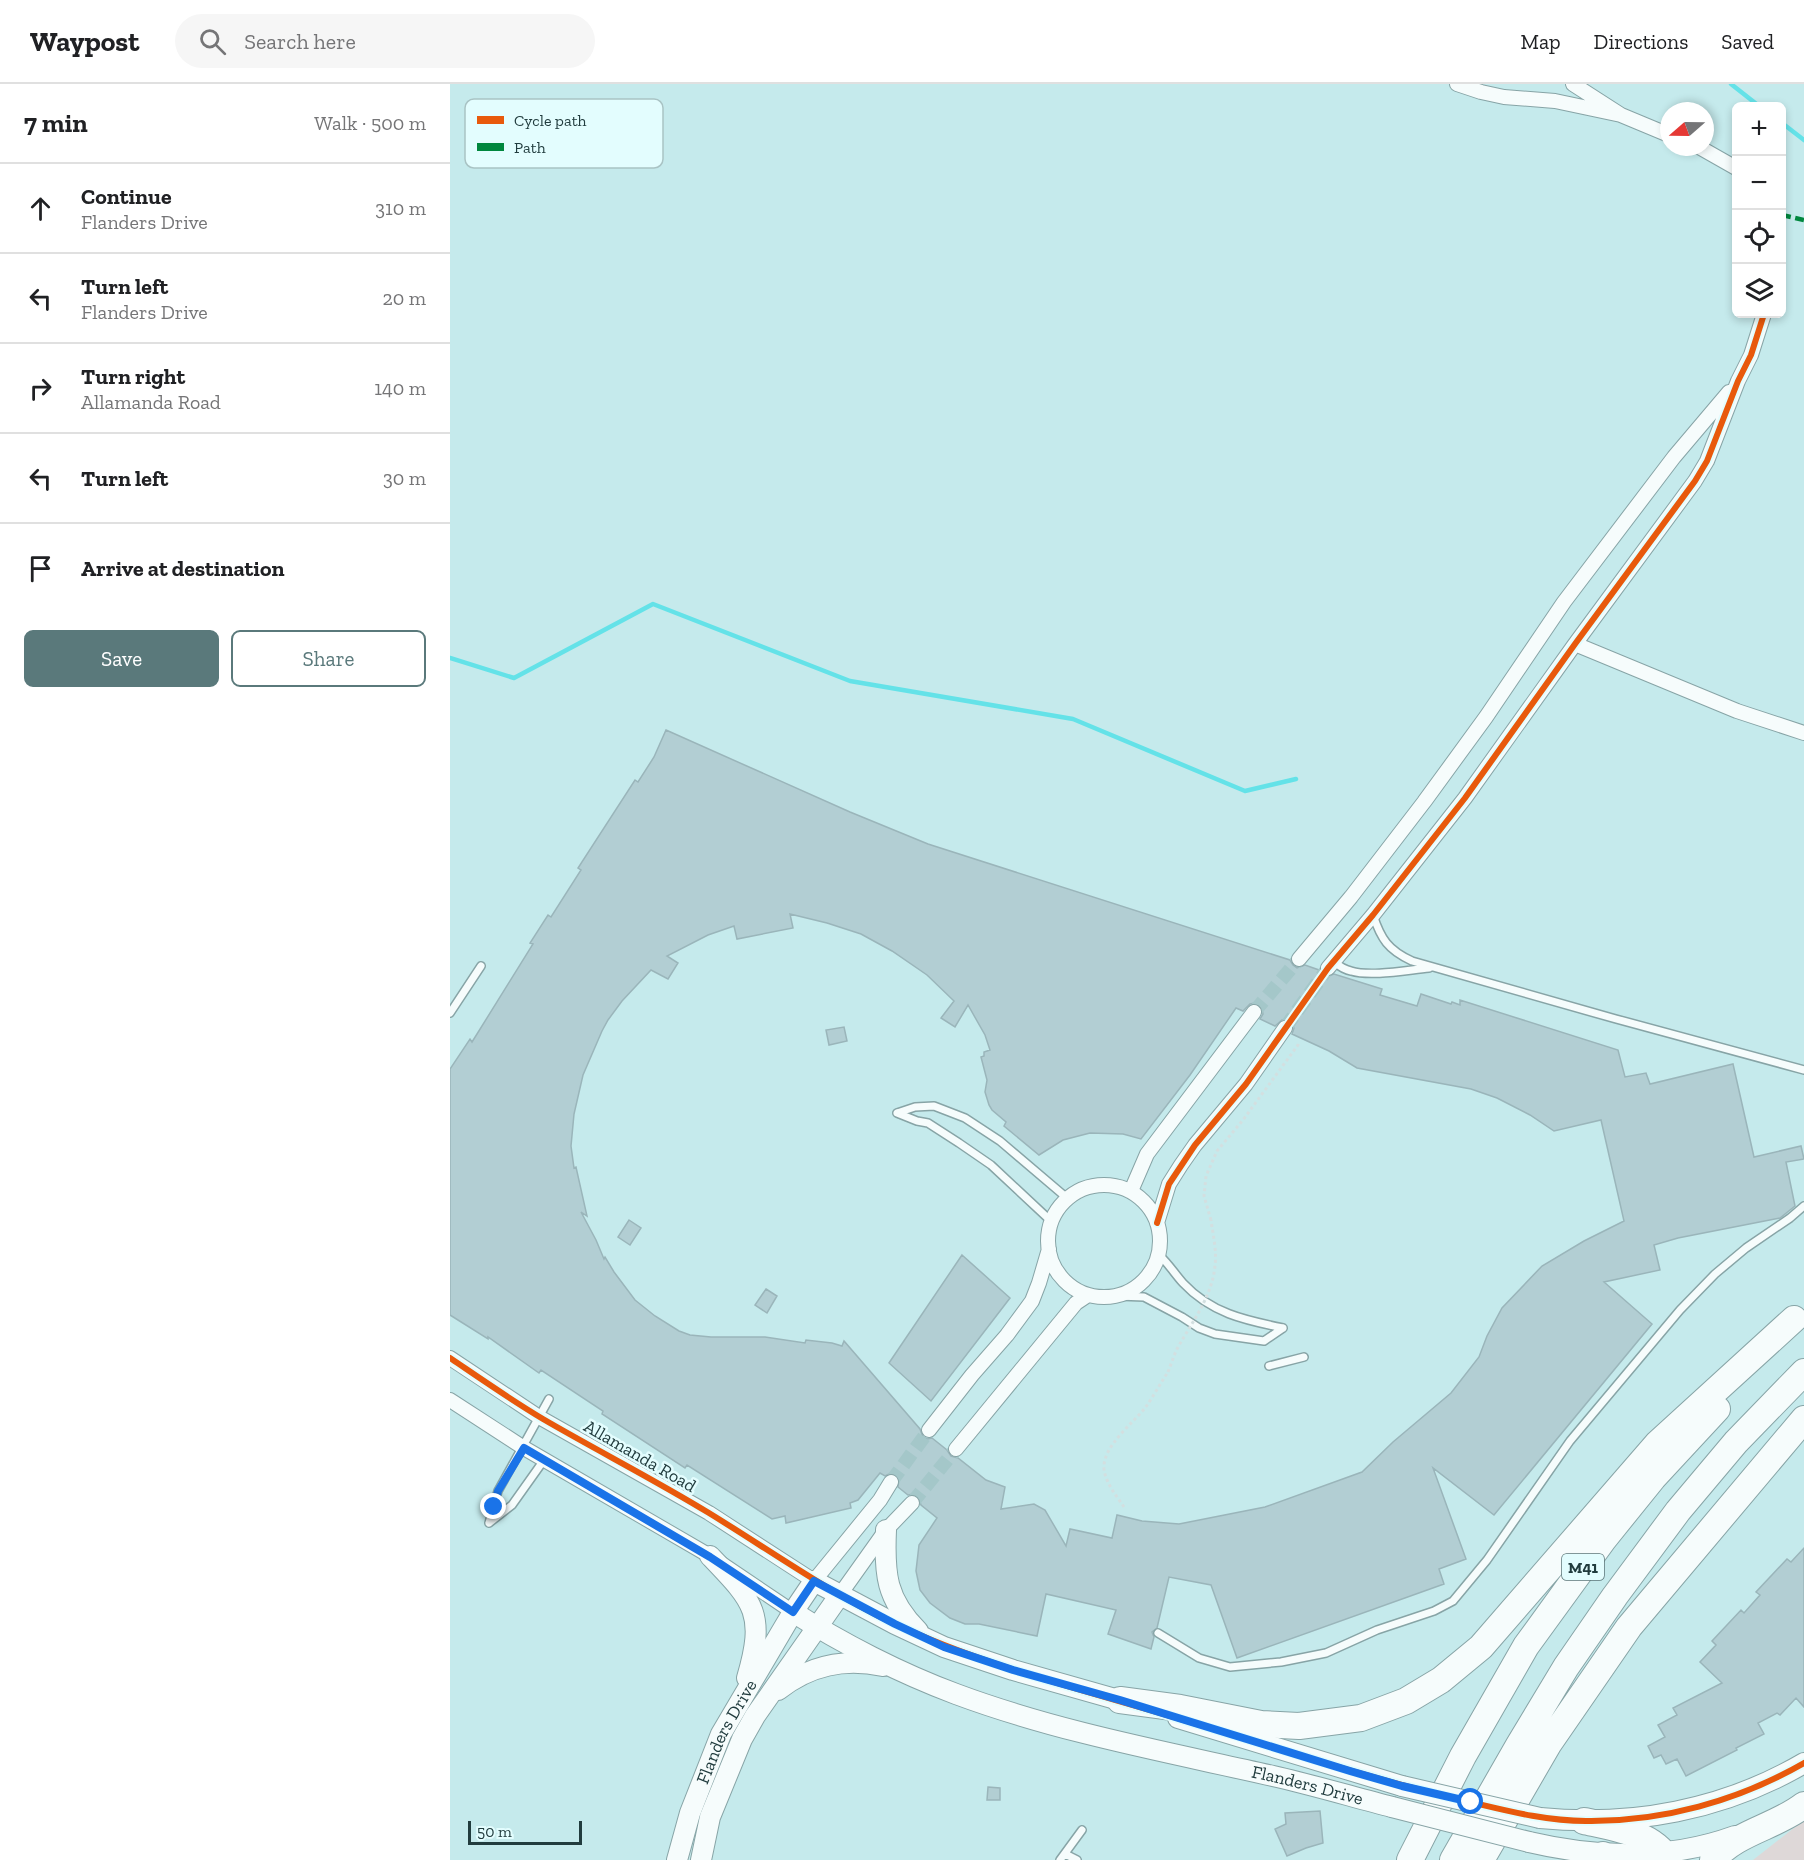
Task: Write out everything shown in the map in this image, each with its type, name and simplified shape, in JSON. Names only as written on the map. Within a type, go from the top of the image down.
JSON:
[{"type":"highway","points":[[1120,1700],[1180,1708],[1261,1724],[1299,1726],[1361,1718],[1406,1701],[1441,1680],[1481,1647],[1658,1443],[1799,1314]]},
{"type":"highway","name":"M41","points":[[1410,1860],[1463,1756],[1526,1646],[1603,1540],[1653,1478],[1799,1314]]},
{"type":"highway","name":"M41","points":[[1453,1860],[1566,1667],[1615,1596],[1678,1511],[1736,1442],[1804,1372]]},
{"type":"highway","points":[[1481,1860],[1549,1743],[1629,1627],[1804,1419]]},
{"type":"highway","points":[[1713,1860],[1725,1848],[1781,1820],[1804,1803]]},
{"type":"highway","points":[[1584,1821],[1618,1828],[1653,1843],[1666,1857]]},
{"type":"street","points":[[1457,84],[1504,97],[1555,101],[1621,115]]},
{"type":"street","points":[[1573,84],[1621,115],[1660,131]]},
{"type":"street","points":[[1714,155],[1732,165]]},
{"type":"street","points":[[1331,965],[1465,798],[1695,481],[1707,461],[1738,381],[1751,355],[1763,318]]},
{"type":"street","points":[[1299,959],[1351,897],[1424,802],[1486,717],[1564,602],[1674,458],[1738,381]]},
{"type":"street","points":[[1575,644],[1737,711],[1804,733]]},
{"type":"street","points":[[1131,1191],[1147,1154],[1254,1012]]},
{"type":"street","points":[[1157,1223],[1169,1184],[1181,1165],[1246,1084],[1285,1028]]},
{"type":"street","points":[[1111,1185],[1131,1191],[1147,1205],[1157,1223],[1160,1244],[1155,1265],[1144,1281],[1127,1293],[1108,1297],[1088,1295],[1063,1280],[1052,1262],[1048,1231],[1056,1211],[1067,1198],[1079,1190],[1111,1185]]},
{"type":"street","points":[[929,1430],[1032,1301],[1049,1248]]},
{"type":"street","points":[[956,1449],[1076,1303],[1088,1295]]},
{"type":"street","name":"Allamanda Road","points":[[450,1358],[539,1417],[709,1513],[814,1581]]},
{"type":"street","points":[[450,1400],[524,1448],[710,1557],[793,1612]]},
{"type":"street","points":[[814,1581],[880,1500],[891,1482]]},
{"type":"street","points":[[839,1596],[886,1530],[912,1503]]},
{"type":"street","points":[[886,1530],[885,1560],[888,1583],[896,1603],[907,1620],[922,1635]]},
{"type":"street","points":[[710,1557],[744,1593],[754,1613],[756,1639],[740,1701]]},
{"type":"street","name":"Flanders Drive","points":[[677,1860],[690,1812],[721,1734],[793,1612],[814,1581],[839,1596],[944,1647],[1013,1670],[1120,1700],[1402,1786],[1540,1818],[1584,1821],[1640,1817],[1697,1807],[1755,1788],[1804,1763]]},
{"type":"street","name":"Flanders Drive","points":[[701,1860],[710,1817],[742,1739],[766,1700],[839,1596]]},
{"type":"street","name":"Flanders Drive","points":[[793,1612],[818,1628],[900,1670],[955,1694],[1102,1738],[1277,1776],[1529,1842],[1606,1858],[1666,1857],[1724,1841],[1804,1803]]},
{"type":"street","points":[[766,1700],[785,1685],[808,1672],[830,1664],[861,1663],[900,1670]]},
{"type":"lane","points":[[1373,915],[1384,942],[1394,952],[1412,961],[1804,1070]]},
{"type":"lane","points":[[1331,965],[1356,972],[1391,972],[1434,967]]},
{"type":"lane","points":[[450,1013],[481,966]]},
{"type":"lane","points":[[1052,1222],[991,1165],[928,1123],[897,1113],[915,1107],[934,1106],[965,1118],[1000,1141],[1067,1198]]},
{"type":"lane","points":[[1158,1634],[1198,1658],[1230,1667],[1281,1662],[1326,1653],[1377,1630],[1434,1611],[1453,1601],[1487,1560],[1570,1442],[1680,1310],[1715,1274],[1746,1248],[1804,1206]]},
{"type":"lane","points":[[1118,1296],[1144,1297],[1199,1328],[1215,1334],[1264,1341],[1283,1328],[1252,1322],[1215,1309],[1184,1283],[1170,1264],[1158,1255]]},
{"type":"lane","points":[[1269,1366],[1304,1357]]},
{"type":"lane","points":[[544,1460],[512,1505],[489,1523],[498,1491],[524,1448],[549,1399]]},
{"type":"lane","points":[[1077,1860],[1063,1857],[1082,1830]]},
{"type":"path","points":[[1124,1507],[1108,1483],[1104,1468],[1110,1450],[1121,1432],[1145,1408],[1168,1372],[1179,1344],[1204,1305],[1215,1266],[1215,1242],[1204,1196],[1206,1176],[1217,1151],[1282,1068],[1299,1041]]},
{"type":"shaded area","points":[[1804,1820],[1804,1860],[1753,1860]]},
{"type":"building","points":[[666,730],[928,844],[1290,960],[1297,968],[1305,965],[1319,970],[1326,977],[1334,974],[1382,989],[1380,995],[1417,1006],[1421,994],[1451,1004],[1452,1002],[1460,1005],[1460,1000],[1618,1050],[1625,1077],[1646,1073],[1650,1084],[1733,1064],[1754,1157],[1801,1146],[1804,1159],[1786,1162],[1795,1206],[1780,1218],[1678,1238],[1654,1245],[1660,1270],[1604,1282],[1652,1324],[1494,1515],[1433,1468],[1466,1559],[1439,1569],[1444,1584],[1237,1658],[1211,1585],[1169,1577],[1157,1628],[1152,1632],[1154,1637],[1151,1649],[1108,1634],[1116,1610],[1046,1594],[1037,1636],[979,1624],[965,1624],[950,1618],[930,1603],[920,1590],[916,1571],[919,1545],[937,1518],[921,1505],[918,1496],[908,1495],[898,1487],[899,1478],[895,1474],[885,1476],[880,1473],[858,1500],[850,1503],[851,1508],[786,1523],[785,1516],[772,1519],[687,1465],[685,1468],[602,1414],[603,1411],[541,1370],[539,1373],[488,1337],[488,1339],[450,1315],[450,1069],[470,1039],[472,1042],[533,944],[530,943],[548,915],[551,917],[581,870],[578,868],[635,780],[638,782],[654,757]],"holes":[[[790,914],[861,934],[892,951],[927,975],[954,1001],[941,1018],[955,1027],[968,1005],[985,1035],[990,1050],[984,1052],[984,1056],[981,1057],[987,1080],[985,1092],[989,1105],[1006,1122],[1004,1126],[1039,1155],[1063,1140],[1090,1133],[1123,1134],[1141,1139],[1190,1075],[1236,1008],[1243,1011],[1250,1004],[1255,1003],[1262,1009],[1263,1014],[1260,1019],[1275,1026],[1282,1020],[1290,1020],[1294,1028],[1292,1034],[1329,1051],[1357,1068],[1471,1089],[1497,1098],[1530,1115],[1554,1131],[1601,1120],[1624,1221],[1542,1266],[1502,1308],[1479,1357],[1451,1393],[1393,1442],[1362,1472],[1265,1507],[1179,1524],[1142,1521],[1117,1515],[1112,1538],[1070,1529],[1066,1546],[1045,1510],[1034,1504],[1001,1509],[1005,1487],[986,1480],[958,1458],[951,1456],[932,1438],[923,1437],[920,1429],[844,1341],[842,1346],[832,1343],[806,1340],[805,1343],[765,1337],[690,1335],[655,1316],[635,1300],[605,1257],[604,1259],[581,1212],[587,1216],[576,1167],[574,1168],[571,1146],[574,1114],[583,1075],[602,1031],[622,1001],[651,970],[668,979],[678,963],[667,956],[708,935],[734,926],[737,939],[793,928]]]},
{"type":"building","points":[[844,1027],[847,1041],[829,1045],[826,1030]]},
{"type":"building","points":[[629,1220],[641,1228],[630,1245],[618,1237]]},
{"type":"building","points":[[962,1255],[1010,1298],[931,1401],[889,1363]]},
{"type":"building","points":[[766,1289],[777,1296],[767,1313],[755,1305]]},
{"type":"building","points":[[1804,1548],[1804,1707],[1796,1698],[1780,1715],[1777,1713],[1758,1723],[1764,1734],[1686,1776],[1677,1759],[1666,1764],[1661,1755],[1654,1758],[1648,1746],[1665,1737],[1658,1725],[1677,1715],[1673,1708],[1722,1683],[1700,1662],[1716,1645],[1712,1641],[1741,1610],[1744,1613],[1760,1595],[1756,1592],[1787,1559],[1791,1562]]},
{"type":"building","points":[[988,1787],[1000,1788],[1000,1800],[987,1800]]},
{"type":"building","points":[[1320,1811],[1323,1843],[1287,1856],[1275,1829],[1286,1824],[1285,1813]]},
{"type":"waterway","points":[[1731,84],[1754,102]]},
{"type":"waterway","points":[[1786,126],[1804,140]]},
{"type":"waterway","points":[[450,658],[514,678],[653,604],[850,681],[1073,719],[1245,791],[1296,779]]},
{"type":"tunnel","points":[[1254,1012],[1299,959]]},
{"type":"tunnel","points":[[1285,1028],[1328,968]]},
{"type":"tunnel","points":[[891,1482],[929,1430]]},
{"type":"tunnel","points":[[912,1503],[956,1449]]},
{"type":"marked path","points":[[1786,216],[1804,220]]},
{"type":"cycle path","points":[[1157,1223],[1169,1184],[1195,1145],[1246,1084],[1328,968],[1465,798],[1695,481],[1707,461],[1738,381],[1751,355],[1763,318]]},
{"type":"cycle path","points":[[450,1358],[543,1419],[689,1501],[823,1585],[893,1623],[967,1654],[1006,1667],[1334,1766],[1513,1812],[1586,1821],[1643,1818],[1699,1807],[1753,1788],[1804,1763]]},
{"type":"route","points":[[494,1507],[498,1491],[524,1448],[710,1557],[793,1612],[814,1581],[839,1596],[944,1647],[1013,1670],[1120,1700],[1350,1771],[1471,1802]]}]
